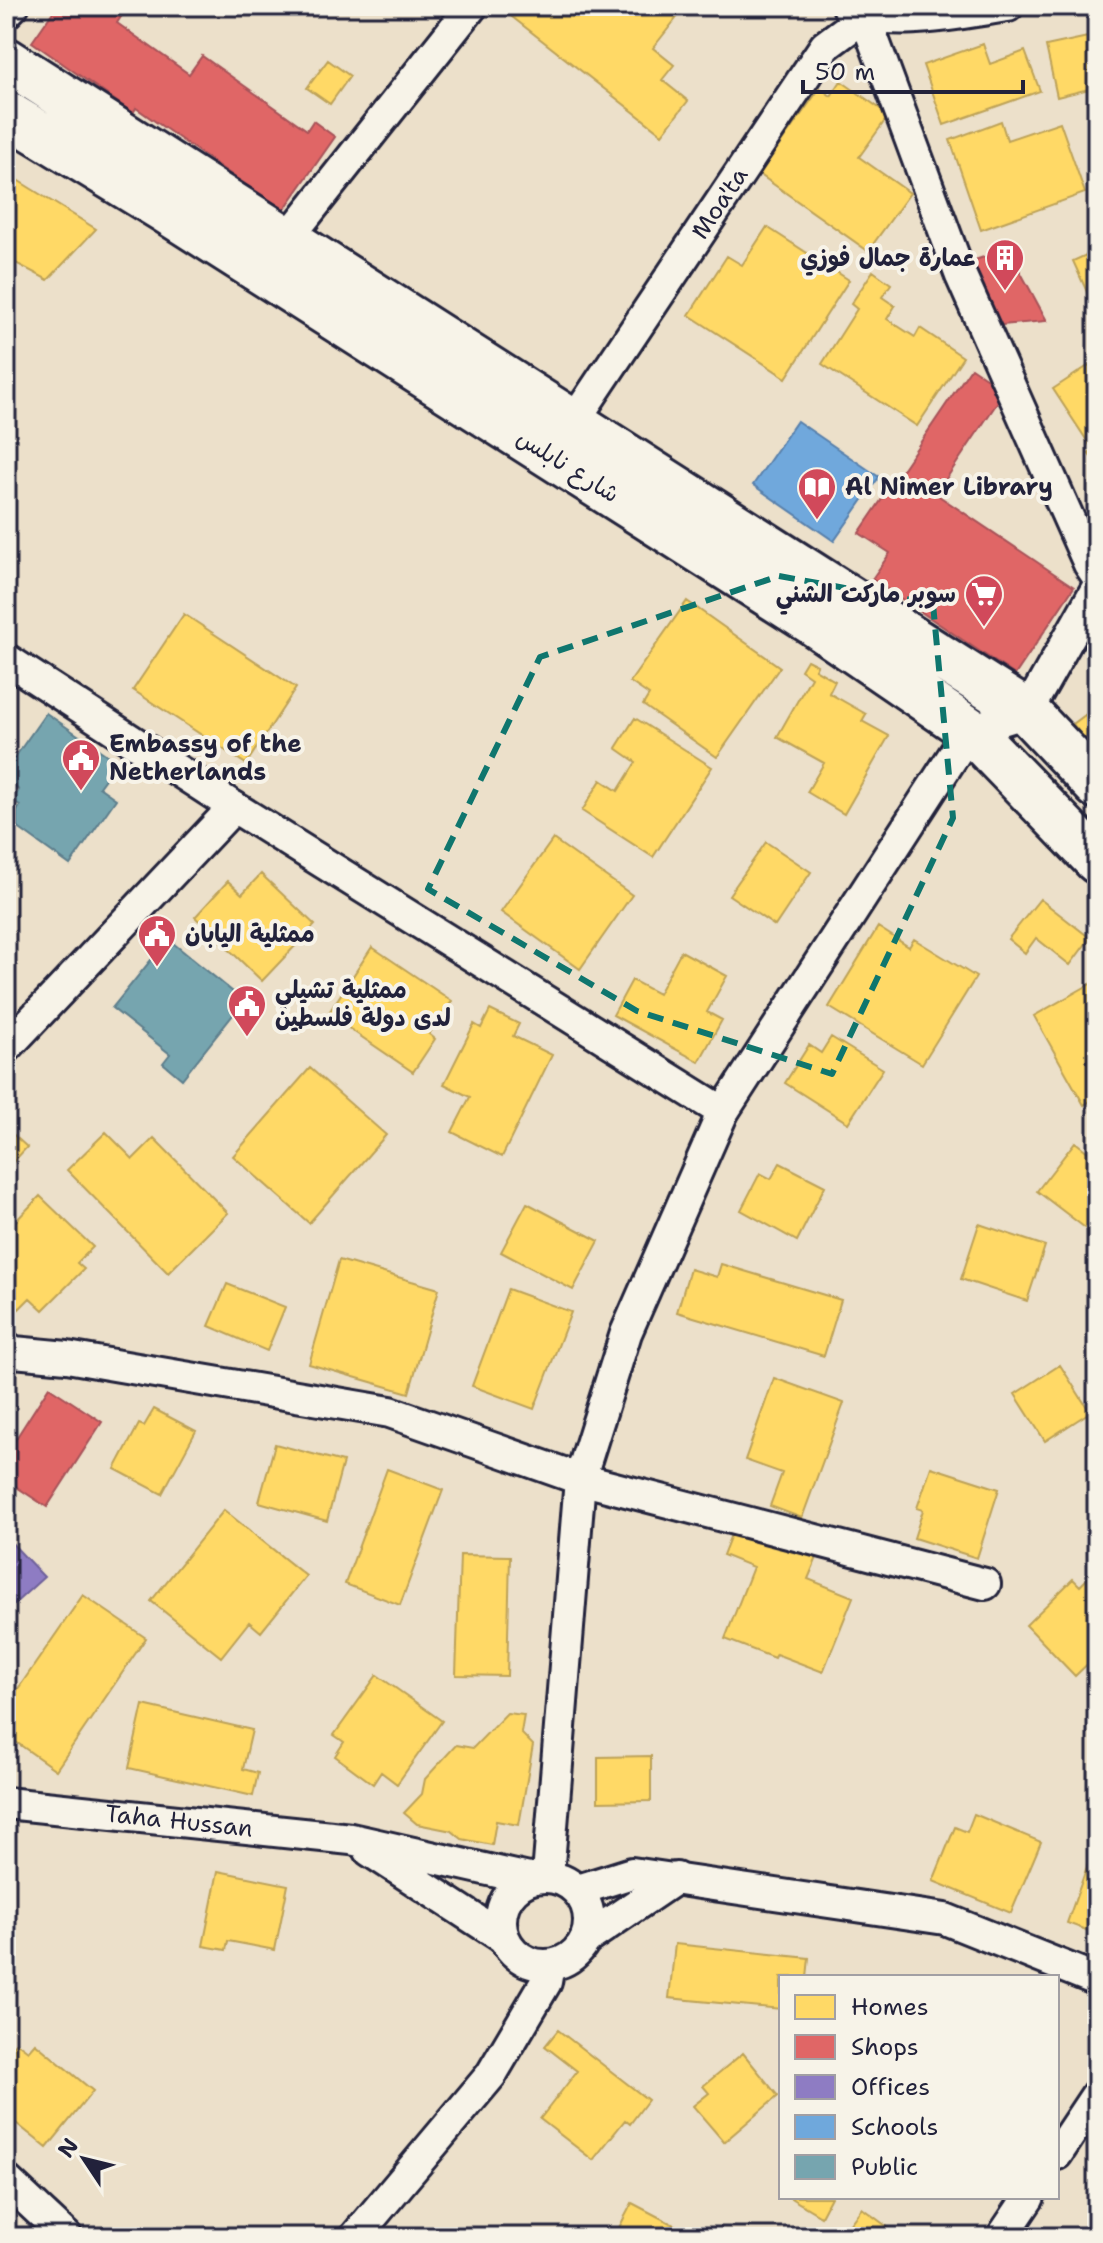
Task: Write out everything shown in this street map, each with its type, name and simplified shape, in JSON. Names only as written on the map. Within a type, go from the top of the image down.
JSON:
[{"type":"main road","name":"شارع نابلس","points":[[6,60],[288,238],[815,624],[970,730],[1097,861]]},
{"type":"main road","name":"شارع نابلس","points":[[6,113],[163,209],[1027,712],[1097,786]]},
{"type":"street","points":[[6,13],[13,6]]},
{"type":"street","points":[[288,238],[472,6]]},
{"type":"street","points":[[1008,6],[934,17],[856,10],[961,276],[1028,431],[1097,576]]},
{"type":"street","name":"Moa'ta","points":[[561,439],[825,46],[856,10]]},
{"type":"street","points":[[538,1877],[580,1479],[626,1333],[723,1112],[970,730],[1027,712],[1097,588]]},
{"type":"street","points":[[6,659],[234,807],[723,1112]]},
{"type":"street","points":[[6,1048],[234,807]]},
{"type":"street","points":[[9,1354],[67,1357],[390,1412],[580,1479],[985,1584]]},
{"type":"street","name":"Taha Hussan","points":[[6,1803],[351,1839],[538,1877]]},
{"type":"street","points":[[351,1839],[502,1937],[512,1951],[526,1962],[549,1965],[560,1963],[576,1953],[586,1939],[676,1878]]},
{"type":"street","points":[[578,1890],[632,1873],[945,1919],[1097,1980]]},
{"type":"street","points":[[502,1937],[500,1919],[505,1902],[514,1888],[538,1877],[564,1880],[578,1890],[587,1905],[590,1922],[586,1939]]},
{"type":"street","points":[[355,2237],[491,2075],[546,1982],[549,1965]]},
{"type":"street","points":[[1059,2151],[1097,2094]]},
{"type":"street","points":[[6,2180],[67,2237]]},
{"type":"street","points":[[1002,2237],[1028,2199]]},
{"type":"highlighted area","points":[[779,576],[933,604],[953,818],[832,1074],[637,1011],[428,889],[540,657]]},
{"type":"building: Homes","points":[[498,6],[686,6],[653,48],[674,65],[662,80],[688,101],[662,134]]},
{"type":"building: Homes","points":[[1097,35],[1097,87],[1057,97],[1046,46]]},
{"type":"building: Homes","points":[[983,44],[990,64],[1025,51],[1040,91],[944,125],[923,65]]},
{"type":"building: Homes","points":[[328,60],[350,76],[330,104],[307,88]]},
{"type":"building: Homes","points":[[841,81],[889,115],[859,157],[910,193],[868,251],[759,174],[820,88],[831,96]]},
{"type":"building: Homes","points":[[1001,121],[1007,140],[1060,122],[1085,193],[981,230],[950,140]]},
{"type":"building: Homes","points":[[6,173],[96,229],[48,280],[6,258]]},
{"type":"building: Homes","points":[[767,227],[849,280],[786,378],[689,315],[727,256],[742,265]]},
{"type":"building: Homes","points":[[1097,250],[1097,314],[1073,261]]},
{"type":"building: Homes","points":[[873,271],[891,284],[882,297],[895,306],[887,319],[915,337],[920,328],[963,357],[917,426],[822,364],[857,309],[851,304]]},
{"type":"building: Homes","points":[[1097,360],[1097,465],[1088,453],[1093,450],[1053,389]]},
{"type":"building: Homes","points":[[687,601],[780,667],[717,757],[643,705],[649,695],[630,682]]},
{"type":"building: Homes","points":[[184,614],[296,688],[246,764],[133,690]]},
{"type":"building: Homes","points":[[807,660],[835,681],[829,693],[866,714],[862,721],[889,736],[844,814],[807,792],[824,763],[777,737],[811,677],[801,670]]},
{"type":"building: Homes","points":[[1097,706],[1097,756],[1073,724]]},
{"type":"building: Homes","points":[[635,718],[712,767],[653,857],[582,811],[601,780],[618,791],[636,762],[616,748]]},
{"type":"building: Homes","points":[[553,839],[632,895],[580,969],[501,912]]},
{"type":"building: Homes","points":[[766,842],[811,872],[775,926],[729,895]]},
{"type":"building: Homes","points":[[261,874],[315,925],[262,981],[195,917],[228,881],[242,894]]},
{"type":"building: Homes","points":[[1040,899],[1090,938],[1070,965],[1036,938],[1025,953],[1008,939]]},
{"type":"building: Homes","points":[[878,927],[909,947],[914,939],[976,977],[922,1064],[829,1007]]},
{"type":"building: Homes","points":[[372,947],[452,1001],[429,1034],[435,1039],[413,1072],[328,1014]]},
{"type":"building: Homes","points":[[681,951],[727,976],[707,1012],[722,1020],[699,1062],[613,1015],[632,980],[658,994]]},
{"type":"building: Homes","points":[[1092,983],[1097,992],[1097,1097],[1084,1105],[1034,1016]]},
{"type":"building: Homes","points":[[490,1010],[519,1024],[513,1036],[552,1055],[502,1157],[452,1132],[470,1097],[444,1084],[474,1024],[481,1028]]},
{"type":"building: Homes","points":[[831,1037],[883,1069],[848,1123],[785,1083],[809,1045],[821,1053]]},
{"type":"building: Homes","points":[[310,1068],[386,1135],[309,1223],[233,1156]]},
{"type":"building: Homes","points":[[6,1128],[27,1147],[6,1170]]},
{"type":"building: Homes","points":[[106,1132],[133,1159],[154,1138],[228,1213],[168,1273],[67,1170]]},
{"type":"building: Homes","points":[[1075,1142],[1097,1159],[1097,1237],[1037,1191]]},
{"type":"building: Homes","points":[[780,1163],[825,1186],[797,1241],[741,1210],[760,1173],[771,1179]]},
{"type":"building: Homes","points":[[40,1196],[93,1247],[77,1263],[84,1269],[43,1310],[30,1298],[19,1309],[6,1296],[6,1231]]},
{"type":"building: Homes","points":[[527,1203],[599,1241],[573,1290],[501,1252]]},
{"type":"building: Homes","points":[[979,1224],[1045,1246],[1027,1301],[961,1279]]},
{"type":"building: Homes","points":[[339,1260],[439,1289],[409,1393],[309,1364]]},
{"type":"building: Homes","points":[[721,1264],[841,1300],[824,1356],[677,1312],[690,1269],[717,1277]]},
{"type":"building: Homes","points":[[227,1284],[285,1307],[267,1351],[209,1326]]},
{"type":"building: Homes","points":[[508,1289],[571,1312],[534,1409],[472,1386]]},
{"type":"building: Homes","points":[[1060,1365],[1090,1412],[1045,1441],[1015,1394]]},
{"type":"building: Homes","points":[[774,1378],[844,1403],[802,1518],[770,1506],[782,1473],[745,1460]]},
{"type":"building: Homes","points":[[154,1409],[196,1431],[162,1494],[115,1469],[139,1424],[144,1426]]},
{"type":"building: Homes","points":[[275,1444],[343,1462],[327,1521],[259,1502]]},
{"type":"building: Homes","points":[[931,1467],[999,1489],[977,1558],[914,1538],[923,1510],[917,1508]]},
{"type":"building: Homes","points":[[387,1469],[443,1490],[400,1605],[345,1584]]},
{"type":"building: Homes","points":[[224,1510],[306,1576],[261,1632],[249,1622],[221,1657],[151,1601]]},
{"type":"building: Homes","points":[[736,1522],[818,1555],[808,1579],[853,1597],[823,1672],[725,1639],[753,1567],[723,1555]]},
{"type":"building: Homes","points":[[460,1555],[510,1556],[507,1676],[456,1675]]},
{"type":"building: Homes","points":[[1097,1569],[1097,1655],[1075,1676],[1026,1625],[1073,1579],[1080,1586]]},
{"type":"building: Homes","points":[[83,1595],[146,1638],[56,1770],[6,1735],[6,1706]]},
{"type":"building: Homes","points":[[377,1675],[442,1721],[397,1784],[381,1772],[373,1784],[335,1756],[344,1742],[334,1735]]},
{"type":"building: Homes","points":[[143,1705],[252,1730],[243,1769],[258,1773],[253,1796],[129,1768]]},
{"type":"building: Homes","points":[[507,1713],[524,1715],[521,1733],[533,1745],[519,1825],[496,1821],[492,1845],[462,1839],[452,1831],[417,1824],[404,1813],[422,1794],[425,1779],[456,1745],[473,1748]]},
{"type":"building: Homes","points":[[651,1756],[651,1801],[598,1802],[598,1757]]},
{"type":"building: Homes","points":[[974,1814],[1041,1842],[1011,1913],[933,1881],[955,1827],[967,1832]]},
{"type":"building: Homes","points":[[1094,1847],[1097,1848],[1097,1934],[1067,1923]]},
{"type":"building: Homes","points":[[218,1871],[288,1885],[275,1950],[228,1941],[226,1950],[203,1946]]},
{"type":"building: Homes","points":[[675,1944],[809,1958],[807,1975],[779,1975],[779,2009],[669,1998]]},
{"type":"building: Homes","points":[[558,2030],[648,2100],[630,2124],[625,2120],[593,2160],[540,2119],[577,2071],[545,2046]]},
{"type":"building: Homes","points":[[16,2042],[28,2051],[35,2043],[93,2091],[47,2148],[6,2115],[6,2103],[12,2096],[6,2091],[6,2054]]},
{"type":"building: Homes","points":[[743,2053],[778,2096],[724,2142],[693,2106],[709,2093],[703,2086]]},
{"type":"building: Homes","points":[[792,2199],[830,2199],[821,2216]]},
{"type":"building: Homes","points":[[632,2203],[697,2237],[614,2237]]},
{"type":"building: Homes","points":[[862,2208],[901,2237],[840,2237]]},
{"type":"building: Shops","points":[[57,6],[128,6],[117,23],[189,74],[202,56],[307,130],[313,121],[335,137],[283,211],[136,108],[133,113],[32,42]]},
{"type":"building: Shops","name":"عمارة جمال فوزي","points":[[1008,249],[1047,321],[991,326],[969,262]]},
{"type":"building: Shops","points":[[971,368],[1005,391],[936,494],[1074,587],[1015,675],[872,579],[890,553],[859,533]]},
{"type":"building: Shops","points":[[49,1387],[102,1422],[47,1507],[6,1480],[6,1454]]},
{"type":"building: Offices","points":[[6,1537],[44,1577],[13,1605],[6,1597]]},
{"type":"building: Schools","points":[[797,421],[879,477],[834,541],[753,485]]},
{"type":"building: Public","points":[[46,713],[117,762],[99,787],[116,799],[70,865],[10,822],[20,806],[12,801],[19,790],[6,781],[6,770]]},
{"type":"building: Public","points":[[168,939],[244,1001],[182,1079],[163,1063],[170,1054],[112,1008]]},
{"type":"place","name":"عمارة جمال فوزي","points":[[1005,292]]},
{"type":"place","name":"Al Nimer Library","points":[[817,521]]},
{"type":"place","name":"سوبر ماركت الشني","points":[[984,628]]},
{"type":"place","name":"Embassy of the Netherlands","points":[[81,792]]},
{"type":"place","name":"ممثلية اليابان","points":[[157,968]]},
{"type":"place","name":"ممثلية تشيلي لدى دولة فلسطين","points":[[247,1038]]}]
